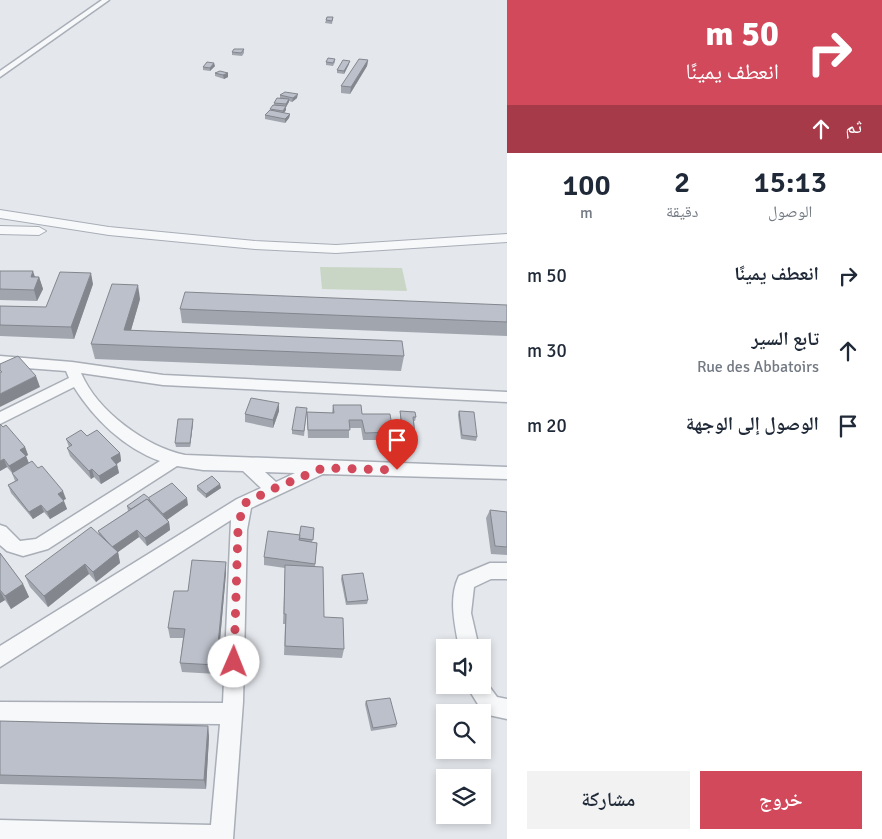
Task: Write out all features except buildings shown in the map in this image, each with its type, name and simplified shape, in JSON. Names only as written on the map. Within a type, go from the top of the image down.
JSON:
[{"type":"street","points":[[0,75],[106,0]]},
{"type":"street","points":[[0,203],[106,218],[331,239],[507,230]]},
{"type":"street","points":[[0,214],[109,231],[255,245],[336,249],[507,238]]},
{"type":"street","points":[[0,230],[109,231]]},
{"type":"street","points":[[0,361],[74,374],[507,397]]},
{"type":"street","points":[[0,420],[74,374]]},
{"type":"street","points":[[74,374],[118,431],[143,448],[174,460],[203,464],[248,466],[507,473]]},
{"type":"street","points":[[0,532],[9,544],[16,548],[24,549],[42,544],[174,460]]},
{"type":"street","points":[[248,466],[273,489]]},
{"type":"street","points":[[0,657],[243,504],[323,468]]},
{"type":"street","points":[[0,832],[221,838],[232,714],[238,530],[243,504]]},
{"type":"street","points":[[467,639],[462,613],[466,582],[490,571],[507,571]]},
{"type":"street","points":[[482,694],[491,707],[507,709]]},
{"type":"street","points":[[0,712],[232,714]]},
{"type":"green space","points":[[320,267],[402,268],[407,291],[322,289]]},
{"type":"route","points":[[234,662],[238,530],[243,504],[323,468],[397,470]]}]
